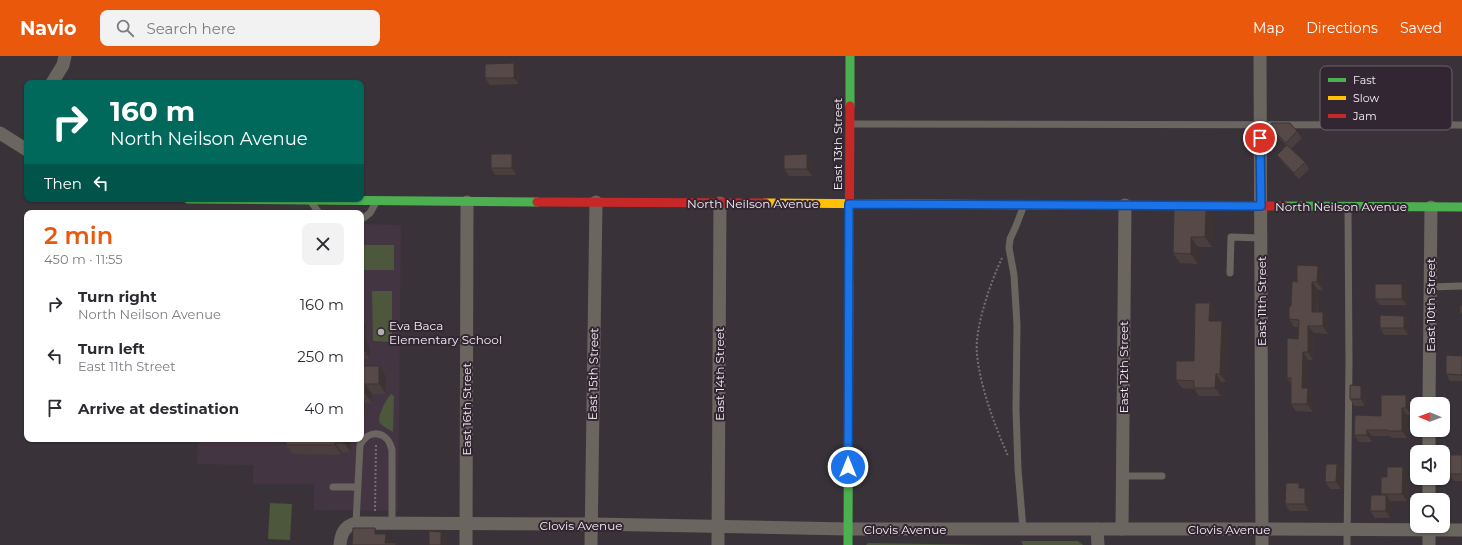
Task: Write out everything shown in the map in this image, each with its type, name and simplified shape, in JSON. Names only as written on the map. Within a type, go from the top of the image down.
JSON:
[{"type":"street","points":[[54,80],[63,65],[65,56]]},
{"type":"street","name":"East 13th Street","points":[[848,545],[850,56]]},
{"type":"street","name":"East 11th Street","points":[[1260,56],[1262,545]]},
{"type":"street","points":[[0,133],[24,148]]},
{"type":"street","name":"North Neilson Avenue","points":[[364,201],[1462,207]]},
{"type":"street","name":"East 16th Street","points":[[466,545],[467,202]]},
{"type":"street","name":"East 15th Street","points":[[591,545],[596,202]]},
{"type":"street","name":"East 14th Street","points":[[718,545],[720,203]]},
{"type":"street","name":"East 12th Street","points":[[1122,529],[1125,205]]},
{"type":"street","name":"East 10th Street","points":[[1430,397],[1431,207]]},
{"type":"street","points":[[340,545],[342,534],[352,524]]},
{"type":"street","name":"Clovis Avenue","points":[[352,524],[591,524],[848,529],[1410,529]]},
{"type":"street","points":[[1097,529],[1098,545]]},
{"type":"street","name":"Clovis Avenue","points":[[1450,530],[1462,530]]},
{"type":"street","points":[[1429,533],[1429,545]]},
{"type":"lane","points":[[849,124],[1320,124]]},
{"type":"lane","points":[[1452,125],[1462,125]]},
{"type":"lane","points":[[364,217],[370,212],[377,201]]},
{"type":"lane","points":[[1023,529],[1018,469],[1016,409],[1017,325],[1014,275],[1009,243],[1024,205]]},
{"type":"lane","points":[[1348,206],[1348,545]]},
{"type":"lane","points":[[1230,273],[1231,237],[1261,238]]},
{"type":"lane","points":[[1430,287],[1461,286]]},
{"type":"lane","points":[[364,439],[368,436],[376,434],[385,437],[389,441],[392,450],[392,524]]},
{"type":"lane","points":[[352,524],[357,487],[360,445],[362,442]]},
{"type":"lane","points":[[1122,476],[1162,476]]},
{"type":"lane","points":[[333,486],[357,487]]},
{"type":"path","points":[[1009,243],[999,264],[988,294],[981,317],[976,346],[987,400],[1009,459]]},
{"type":"path","points":[[375,512],[376,434]]},
{"type":"shaded area","name":"Eva Baca Elementary School","points":[[364,224],[401,225],[398,511],[314,510],[314,484],[253,484],[253,465],[197,464],[198,442],[364,442]]},
{"type":"green space","points":[[364,245],[394,245],[394,270],[364,270]]},
{"type":"green space","points":[[372,291],[392,291],[392,342],[373,341]]},
{"type":"green space","points":[[391,394],[394,396],[393,432],[383,426],[379,420],[382,408]]},
{"type":"green space","points":[[270,503],[292,504],[290,540],[268,539]]},
{"type":"green space","points":[[1021,541],[1078,541],[1083,545],[1023,545]]},
{"type":"green space","points":[[868,543],[990,545],[866,545]]},
{"type":"building","points":[[514,63],[514,78],[485,78],[485,64]]},
{"type":"building","points":[[1272,123],[1290,123],[1297,131],[1286,143],[1269,126]]},
{"type":"building","points":[[1287,145],[1305,162],[1294,173],[1277,155]]},
{"type":"building","points":[[491,154],[512,154],[512,168],[491,168]]},
{"type":"building","points":[[807,154],[807,169],[784,169],[784,155]]},
{"type":"building","points":[[1174,209],[1206,210],[1205,237],[1191,237],[1191,254],[1173,253]]},
{"type":"building","points":[[1297,265],[1318,266],[1317,282],[1312,282],[1312,312],[1323,312],[1323,326],[1308,326],[1308,352],[1303,352],[1302,388],[1308,388],[1307,404],[1291,404],[1291,378],[1287,378],[1287,338],[1298,339],[1299,320],[1289,319],[1292,281],[1297,282]]},
{"type":"building","points":[[1375,284],[1402,284],[1402,299],[1375,299]]},
{"type":"building","points":[[1195,303],[1210,303],[1209,321],[1222,321],[1220,374],[1216,374],[1215,388],[1194,388],[1194,381],[1176,380],[1176,361],[1194,361]]},
{"type":"building","points":[[1460,305],[1462,305],[1462,314],[1460,314]]},
{"type":"building","points":[[1380,315],[1404,316],[1404,328],[1380,328]]},
{"type":"building","points":[[1446,355],[1462,356],[1462,375],[1446,374]]},
{"type":"building","points":[[364,366],[379,366],[379,384],[365,384],[365,393]]},
{"type":"building","points":[[1350,385],[1361,386],[1361,399],[1350,399]]},
{"type":"building","points":[[1381,395],[1406,395],[1406,408],[1402,408],[1402,431],[1367,430],[1367,435],[1354,435],[1355,415],[1381,416]]},
{"type":"building","points":[[286,442],[344,442],[335,443],[335,445],[286,445]]},
{"type":"building","points":[[1450,455],[1462,455],[1462,474],[1450,474]]},
{"type":"building","points":[[1326,464],[1337,464],[1336,482],[1325,482]]},
{"type":"building","points":[[1387,467],[1403,467],[1402,494],[1381,494],[1381,477],[1387,477]]},
{"type":"building","points":[[1286,483],[1299,483],[1299,488],[1305,488],[1305,504],[1285,504]]},
{"type":"building","points":[[1371,495],[1386,495],[1386,511],[1370,511]]},
{"type":"building","points":[[353,528],[375,528],[375,534],[386,534],[385,543],[396,543],[396,545],[352,545]]},
{"type":"building","points":[[429,531],[441,532],[441,545],[429,545]]},
{"type":"traffic: fast","points":[[850,56],[850,106]]},
{"type":"traffic: fast","points":[[364,201],[537,202]]},
{"type":"traffic: fast","points":[[1284,206],[1462,207]]},
{"type":"traffic: fast","points":[[848,545],[849,284]]},
{"type":"traffic: slow","points":[[765,203],[1057,205]]},
{"type":"traffic: jam","points":[[849,284],[850,106]]},
{"type":"traffic: jam","points":[[537,202],[765,203]]},
{"type":"traffic: jam","points":[[1057,205],[1284,206]]},
{"type":"place","name":"Eva Baca Elementary School","points":[[381,332]]},
{"type":"route","points":[[848,467],[849,204],[1261,206],[1260,138]]}]
